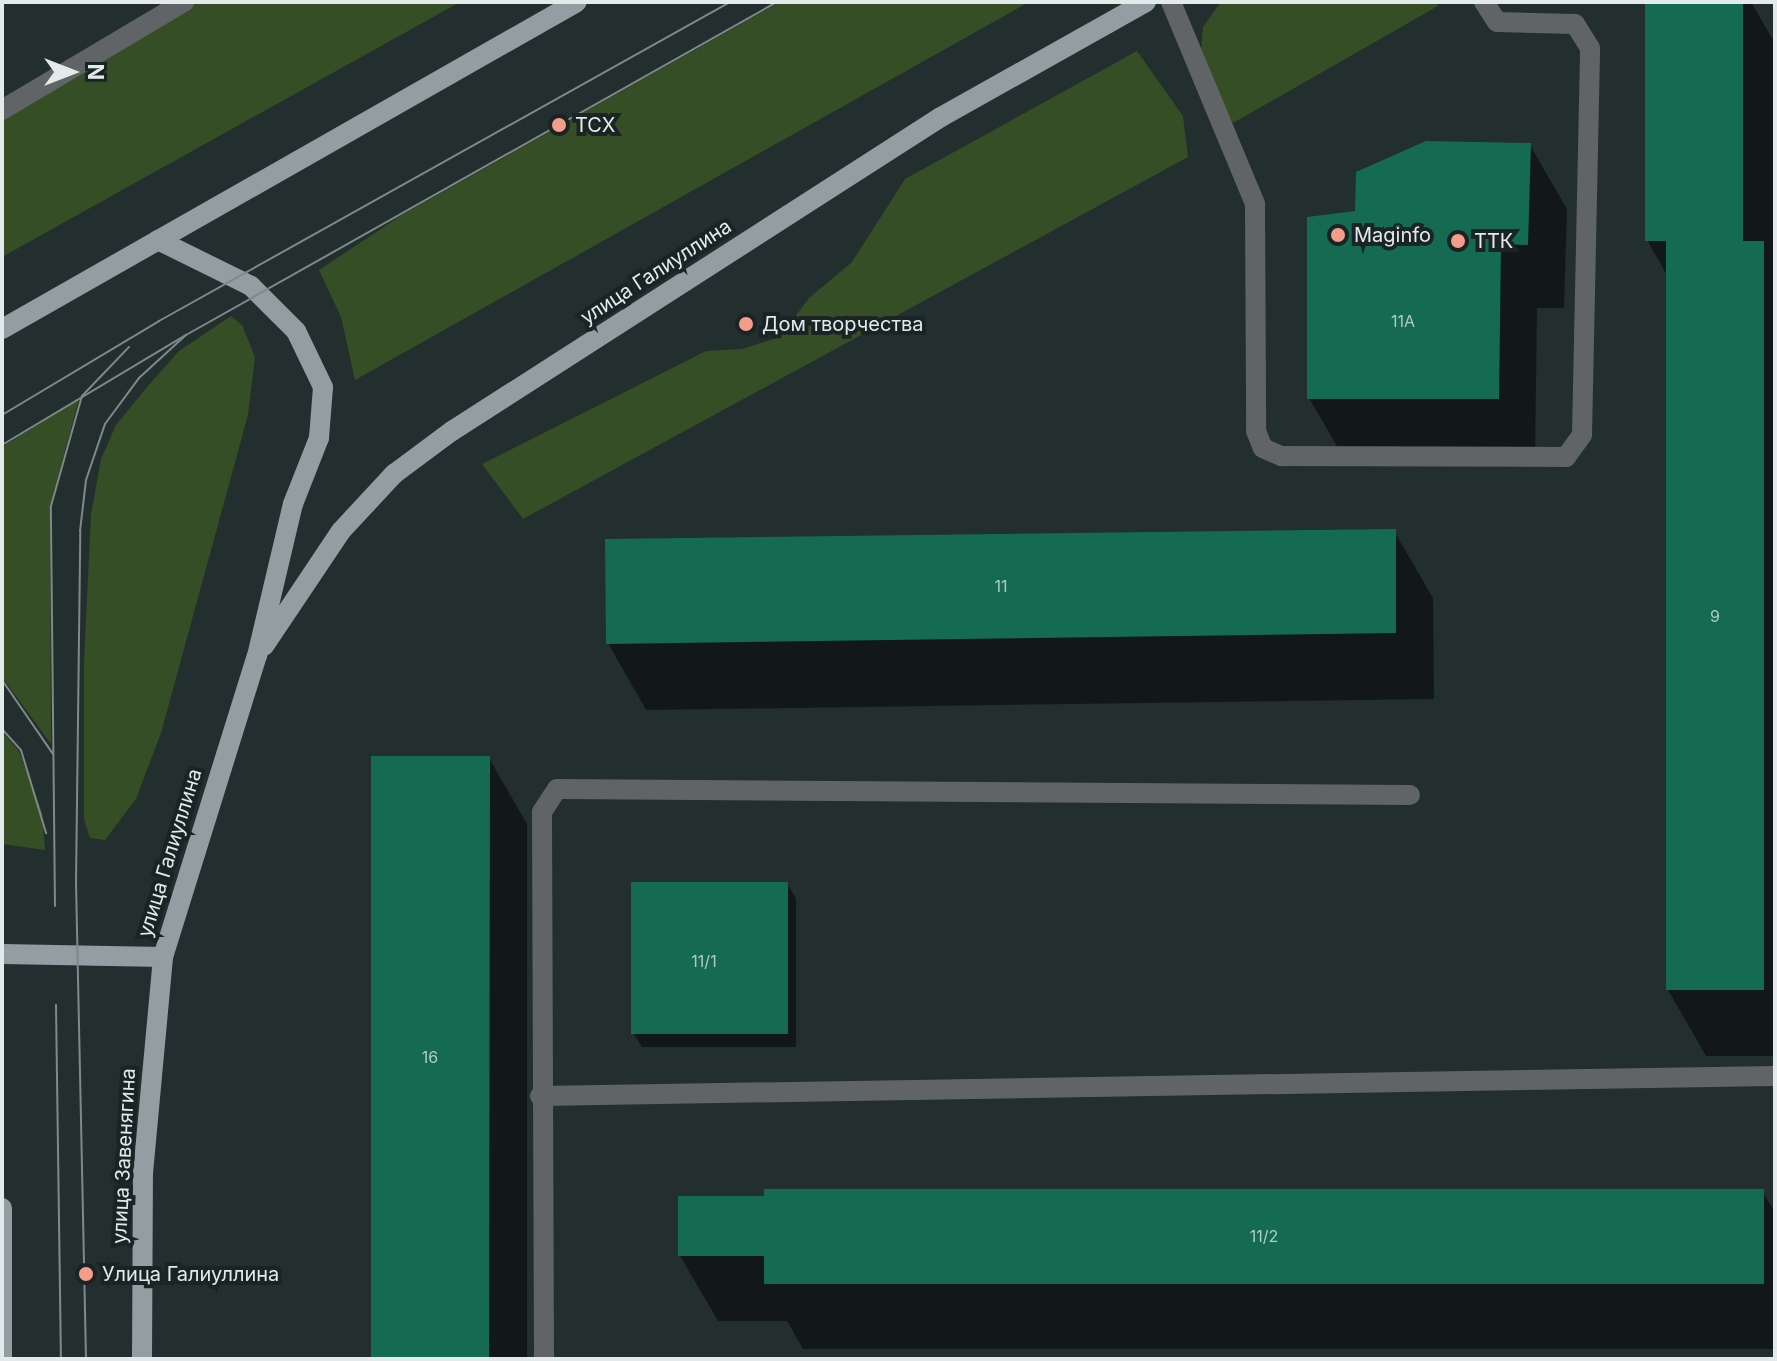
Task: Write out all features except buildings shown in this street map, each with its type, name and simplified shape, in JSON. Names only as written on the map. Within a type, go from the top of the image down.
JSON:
[{"type":"main road","points":[[2,329],[577,2]]},
{"type":"main road","name":"улица Галиуллина","points":[[257,656],[341,531],[394,474],[429,448],[941,117],[1146,2]]},
{"type":"main road","name":"улица Галиуллина","points":[[2,954],[163,957],[257,656],[293,504],[319,438],[323,387],[296,331],[251,286],[158,240]]},
{"type":"main road","name":"улица Завенягина","points":[[142,1359],[143,1173],[163,957]]},
{"type":"main road","points":[[2,1208],[2,1359]]},
{"type":"lane","points":[[2,110],[184,2]]},
{"type":"lane","points":[[1171,2],[1255,204],[1256,431],[1263,448],[1281,456],[1566,457],[1582,435],[1590,48],[1575,24],[1497,22],[1484,2]]},
{"type":"lane","points":[[544,1359],[540,1096],[542,812],[557,789],[1410,795]]},
{"type":"lane","points":[[540,1096],[1775,1076]]},
{"type":"green space","points":[[186,2],[460,2],[2,257],[2,105]]},
{"type":"green space","points":[[780,2],[1029,2],[355,380],[341,317],[319,270],[402,215]]},
{"type":"green space","points":[[1221,2],[1435,2],[1438,6],[1233,123],[1209,85],[1201,52],[1203,27]]},
{"type":"green space","points":[[1137,51],[1183,116],[1188,157],[523,519],[482,464],[706,351],[742,349],[780,337],[809,298],[852,262],[905,179]]},
{"type":"green space","points":[[231,316],[242,325],[255,357],[248,415],[161,733],[136,799],[105,840],[90,838],[84,819],[84,662],[91,514],[101,459],[116,425],[179,351]]},
{"type":"green space","points":[[79,399],[50,506],[51,744],[2,677],[2,447]]},
{"type":"green space","points":[[2,732],[19,751],[42,812],[45,850],[2,844]]},
{"type":"tram line","points":[[2,415],[159,321],[730,2]]},
{"type":"tram line","points":[[2,445],[186,335],[777,2]]},
{"type":"tram line","points":[[86,1359],[76,883],[80,531],[86,480],[105,424],[139,378],[186,335]]},
{"type":"tram line","points":[[55,906],[51,506],[82,396],[129,347]]},
{"type":"tram line","points":[[2,680],[53,754]]},
{"type":"tram line","points":[[2,729],[21,750],[46,833]]},
{"type":"tram line","points":[[56,1005],[61,1359]]},
{"type":"place","name":"ТСХ","points":[[559,125]]},
{"type":"place","name":"Maginfo","points":[[1338,235]]},
{"type":"place","name":"ТТК","points":[[1458,241]]},
{"type":"place","name":"Дом творчества","points":[[746,324]]},
{"type":"place","name":"Улица Галиуллина","points":[[86,1274]]}]
